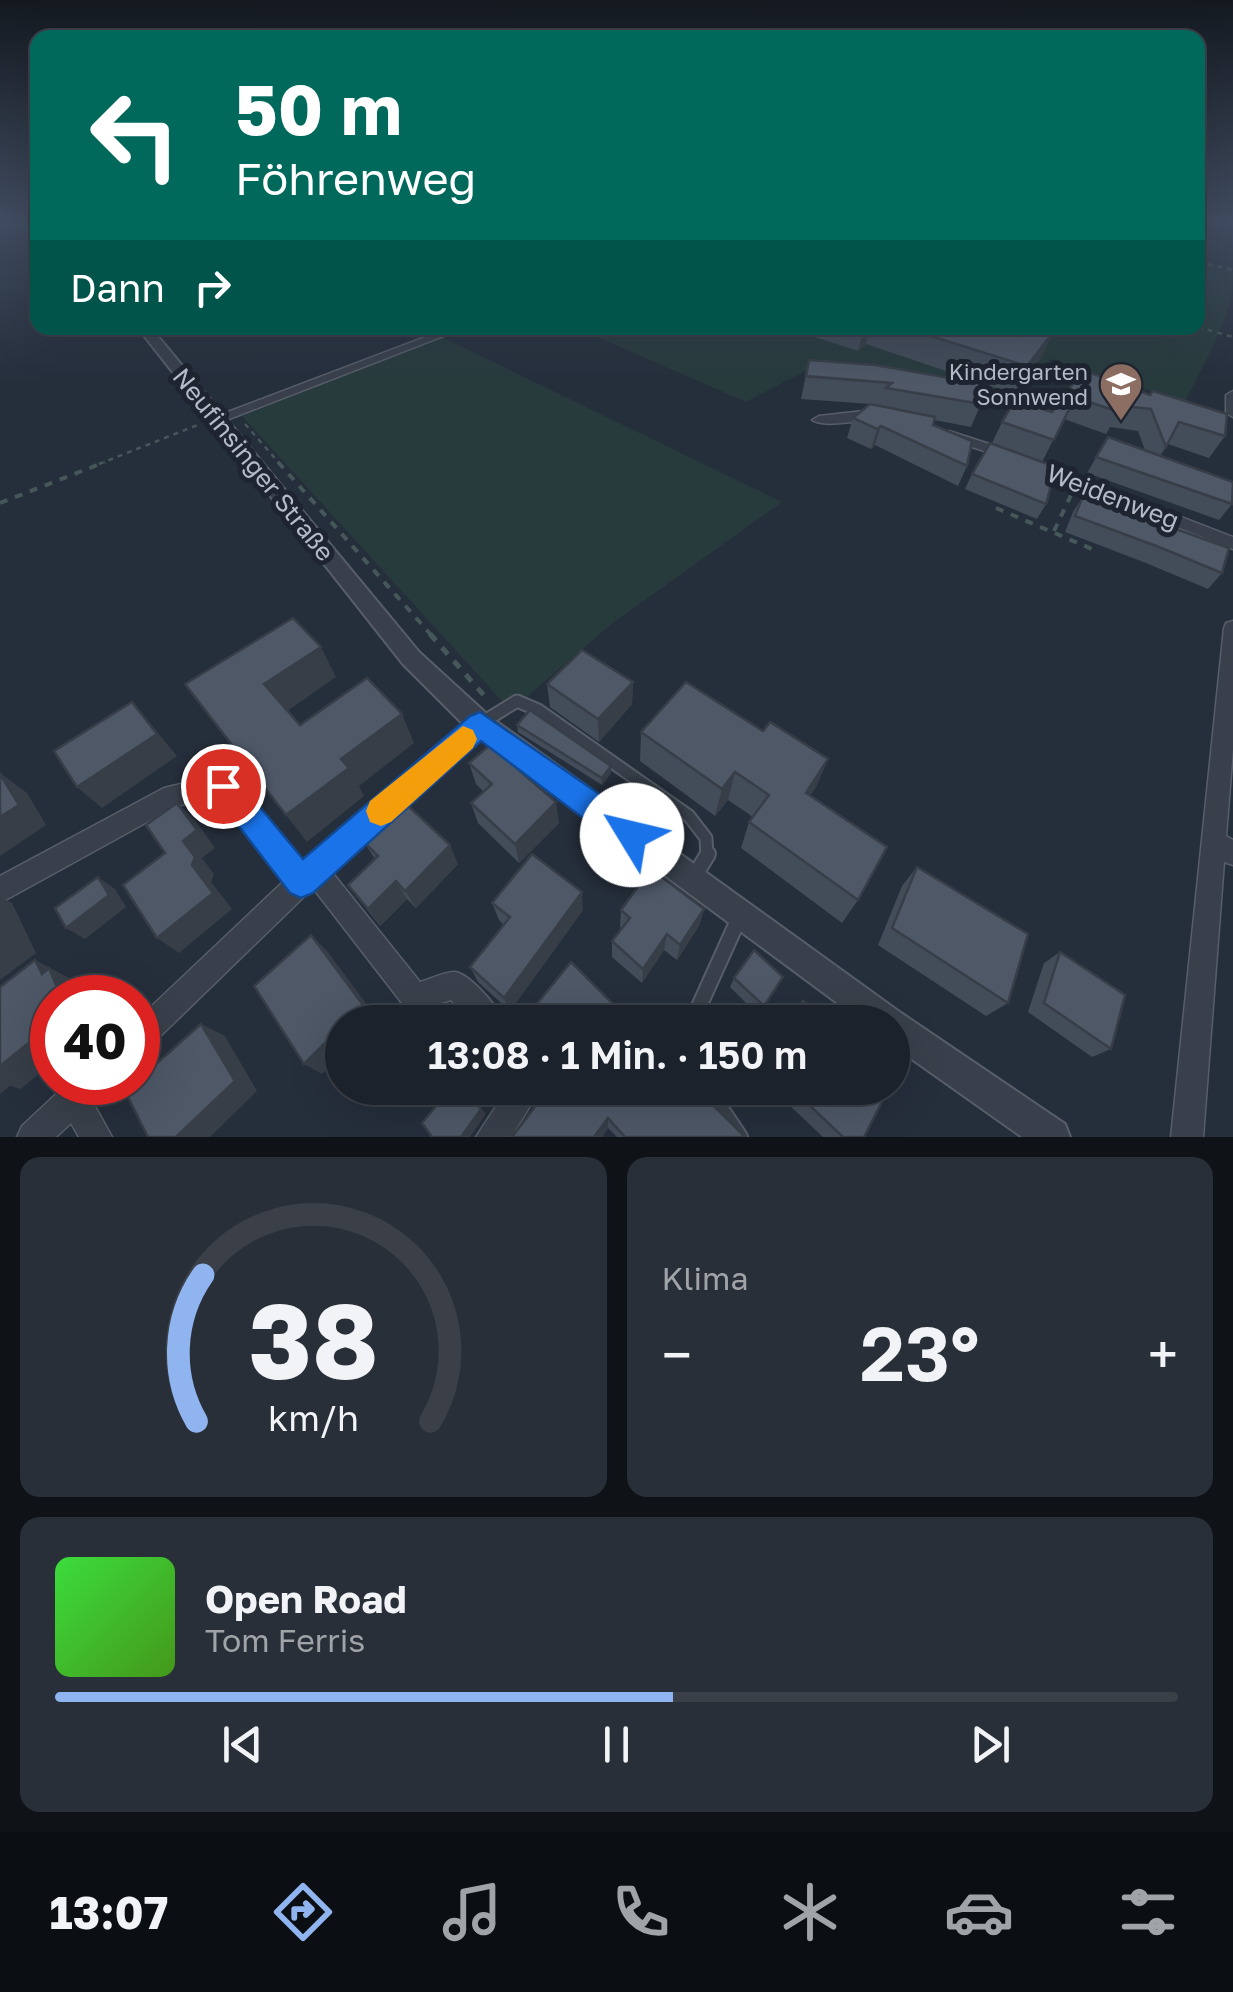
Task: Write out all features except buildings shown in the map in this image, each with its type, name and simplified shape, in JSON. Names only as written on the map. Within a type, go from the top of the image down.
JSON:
[{"type":"street","name":"Neufinsinger Straße","points":[[151,335],[228,417],[363,602],[410,658],[480,724],[865,1005]]},
{"type":"street","points":[[228,417],[440,335]]},
{"type":"street","points":[[1233,395],[1233,414]]},
{"type":"street","points":[[819,420],[864,415],[897,422]]},
{"type":"street","name":"Weidenweg","points":[[930,429],[1233,543]]},
{"type":"street","points":[[1186,1137],[1224,848],[1232,641]]},
{"type":"street","points":[[160,1017],[308,876],[480,724]]},
{"type":"street","points":[[0,890],[172,796],[223,786],[415,997],[456,985],[474,1005]]},
{"type":"street","name":"Neufinsinger Straße","points":[[910,1037],[1052,1137]]},
{"type":"street","points":[[33,1137],[68,1105]]},
{"type":"street","points":[[87,1105],[96,1137]]},
{"type":"street","points":[[492,1137],[514,1105]]},
{"type":"lane","points":[[480,724],[517,700],[538,710],[689,816],[706,838],[708,855],[692,880]]},
{"type":"lane","points":[[700,1005],[740,915]]},
{"type":"lane","points":[[718,1105],[740,1137]]},
{"type":"path","points":[[1205,330],[1233,337]]},
{"type":"path","points":[[0,502],[228,417],[490,699],[480,724]]},
{"type":"path","points":[[1054,531],[1078,482]]},
{"type":"path","points":[[996,508],[1092,549]]},
{"type":"shaded area","points":[[1205,276],[1233,276],[1228,306],[1216,339],[1185,402],[1050,359],[1016,404],[878,366],[811,368],[746,402],[593,335],[1205,335]]},
{"type":"shaded area","points":[[442,337],[782,502],[610,625],[511,711],[242,416]]},
{"type":"slow traffic","points":[[381,811],[463,739]]},
{"type":"place","name":"Kindergarten Sonnwend","points":[[1121,422]]},
{"type":"route","points":[[223,786],[301,882],[480,724],[632,835]]}]
